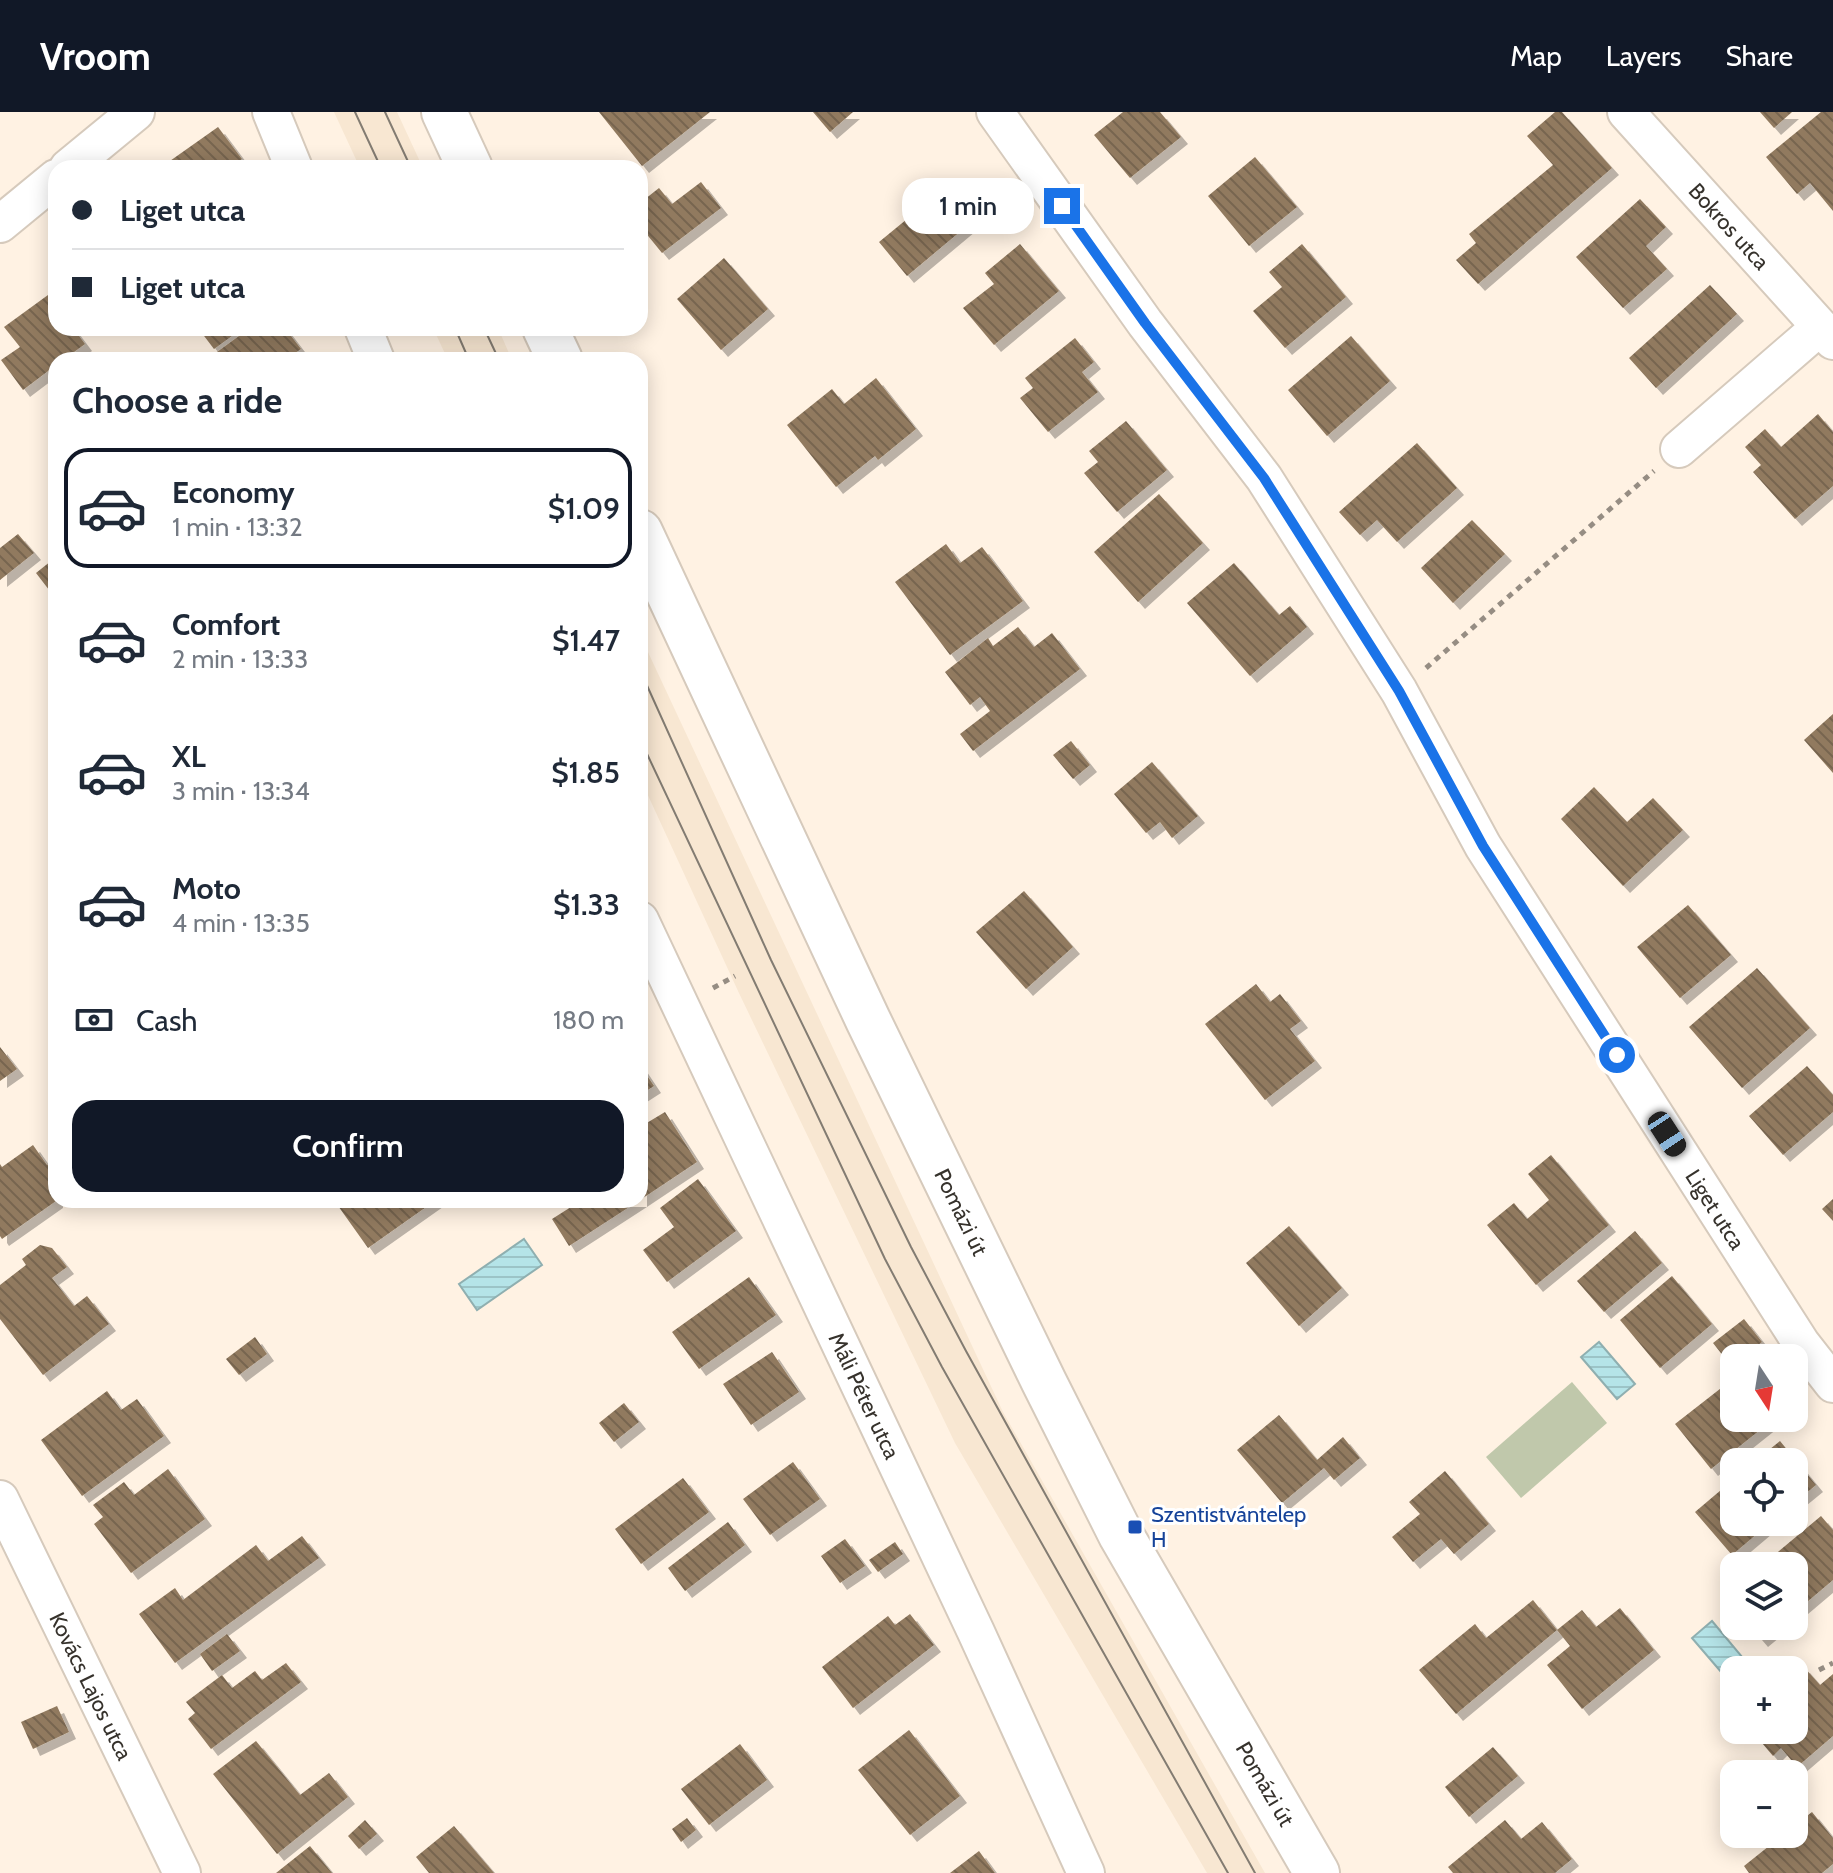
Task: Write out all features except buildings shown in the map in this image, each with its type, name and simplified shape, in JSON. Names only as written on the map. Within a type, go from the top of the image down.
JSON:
[{"type":"main road","points":[[444,112],[466,160]]},
{"type":"main road","name":"Pomázi út","points":[[648,549],[868,1020],[1107,1508],[1317,1873]]},
{"type":"street","points":[[78,160],[136,112]]},
{"type":"street","points":[[271,112],[291,160]]},
{"type":"street","name":"Liget utca","points":[[995,112],[1145,323],[1264,478],[1399,691],[1483,846],[1801,1343],[1833,1384]]},
{"type":"street","name":"Bokros utca","points":[[1626,112],[1827,334]]},
{"type":"street","points":[[0,224],[48,185]]},
{"type":"street","points":[[1679,449],[1827,334]]},
{"type":"street","name":"Máli Péter utca","points":[[648,937],[976,1632],[1086,1873]]},
{"type":"street","name":"Kovács Lajos utca","points":[[0,1499],[182,1873]]},
{"type":"path","points":[[1399,691],[1679,449]]},
{"type":"path","points":[[1819,1670],[1833,1663]]},
{"type":"shaded area","points":[[334,112],[397,112],[419,160],[356,160]]},
{"type":"shaded area","points":[[437,336],[502,336],[508,352],[444,352]]},
{"type":"shaded area","points":[[648,652],[1003,1412],[1265,1873],[1207,1873],[955,1443],[738,991],[648,795]]},
{"type":"green space","points":[[1572,1382],[1607,1423],[1521,1498],[1486,1457]]},
{"type":"water","points":[[524,1239],[542,1265],[477,1310],[459,1284]]},
{"type":"water","points":[[1599,1342],[1635,1384],[1617,1399],[1581,1357]]},
{"type":"water","points":[[1712,1621],[1720,1631],[1720,1640],[1728,1640],[1741,1656],[1720,1656],[1720,1671],[1692,1638]]},
{"type":"tram line","points":[[355,112],[377,160]]},
{"type":"tram line","points":[[385,112],[407,160]]},
{"type":"tram line","points":[[458,336],[466,352]]},
{"type":"tram line","points":[[488,336],[495,352]]},
{"type":"tram line","points":[[648,688],[771,960],[911,1247],[1255,1873]]},
{"type":"tram line","points":[[648,756],[885,1259],[942,1367],[1228,1873]]},
{"type":"place","name":"Szentistvántelep H","points":[[1135,1527]]},
{"type":"route","points":[[1062,206],[1145,323],[1264,478],[1399,691],[1483,846],[1617,1055]]}]
